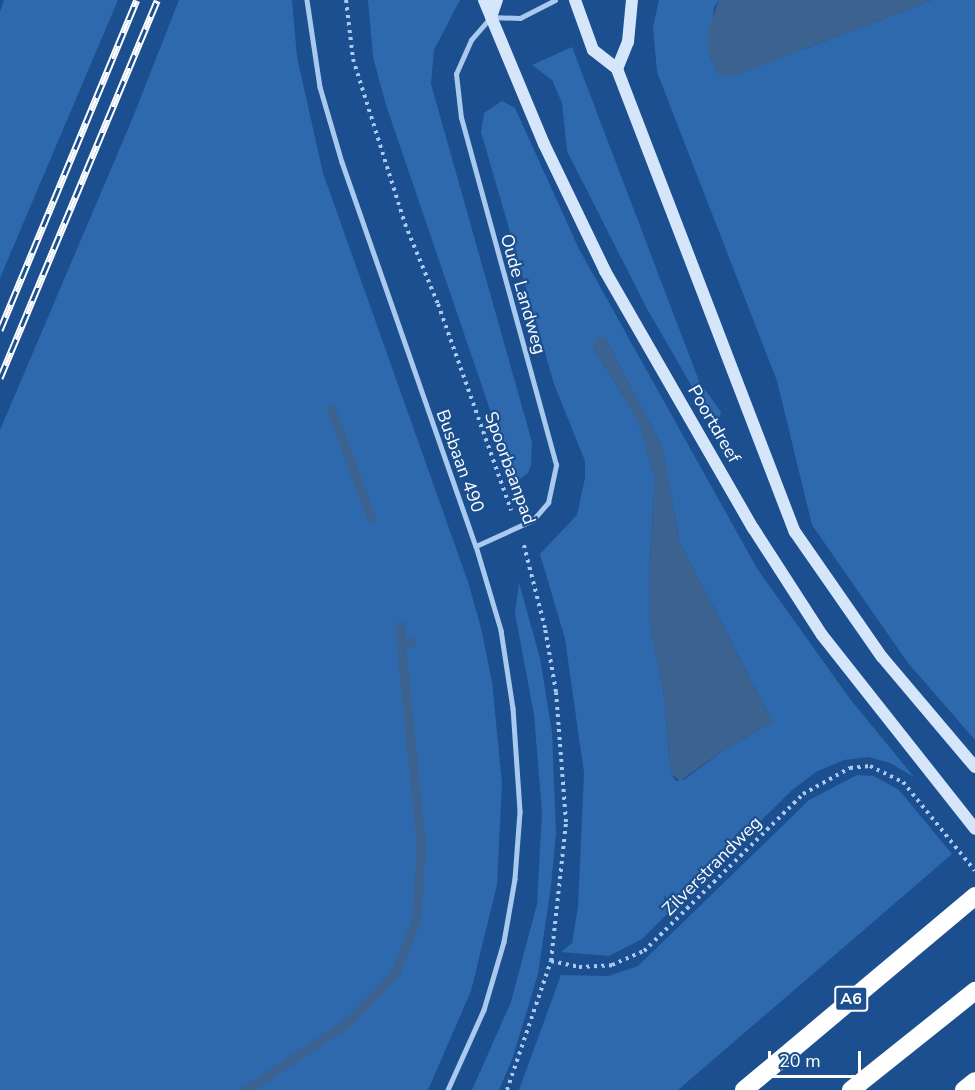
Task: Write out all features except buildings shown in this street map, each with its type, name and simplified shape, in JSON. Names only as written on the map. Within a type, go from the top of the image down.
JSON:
[{"type":"highway","name":"A6","points":[[958,909],[975,890]]},
{"type":"highway","name":"A6","points":[[744,1090],[975,896]]},
{"type":"highway","points":[[851,1090],[975,991]]},
{"type":"highway","points":[[964,1090],[975,1081]]},
{"type":"main road","name":"Poortdreef","points":[[484,0],[544,144],[605,271],[753,528],[822,635],[975,829]]},
{"type":"main road","points":[[491,17],[498,0]]},
{"type":"main road","points":[[575,0],[593,50],[617,69],[628,42],[632,0]]},
{"type":"main road","name":"Poortdreef","points":[[617,69],[795,532],[882,657],[975,767]]},
{"type":"lane","name":"Busbaan 490","points":[[307,0],[320,87],[342,162],[476,546],[501,630],[517,756],[520,812],[516,868],[504,942],[484,1010],[448,1090]]},
{"type":"lane","points":[[491,17],[520,18],[555,0]]},
{"type":"lane","name":"Oude Landweg","points":[[476,546],[519,529],[548,503],[556,465],[460,118],[456,74],[471,40],[491,17]]},
{"type":"path","name":"Spoorbaanpad","points":[[346,0],[353,59],[402,213],[519,529],[545,628],[564,761],[566,822],[551,961]]},
{"type":"path","name":"Zilverstrandweg","points":[[551,961],[579,968],[612,965],[644,951],[803,794],[850,768],[870,766],[903,782],[975,872]]},
{"type":"path","points":[[507,1090],[551,961]]},
{"type":"shaded area","points":[[4,0],[118,0],[0,278],[0,12]]},
{"type":"shaded area","points":[[179,0],[292,0],[297,57],[323,173],[468,582],[481,628],[492,682],[502,783],[497,885],[471,991],[428,1090],[0,1090],[0,430],[131,122]]},
{"type":"shaded area","points":[[368,0],[460,0],[434,50],[431,84],[532,442],[531,465],[528,473],[515,483],[386,105],[373,57]]},
{"type":"shaded area","points":[[659,0],[719,0],[714,8],[709,54],[718,74],[802,50],[932,0],[975,0],[975,740],[908,663],[812,525],[777,381],[657,72],[653,27]]},
{"type":"shaded area","points":[[719,0],[932,0],[734,76],[718,74],[709,54],[707,33]]},
{"type":"shaded area","points":[[572,47],[699,381],[721,412],[717,430],[646,307],[567,151],[562,103],[552,80],[532,65]]},
{"type":"shaded area","points":[[502,101],[515,108],[579,249],[758,570],[850,699],[914,777],[890,763],[868,757],[844,760],[816,772],[791,791],[642,939],[609,956],[561,952],[572,943],[578,907],[584,773],[565,639],[540,554],[577,515],[585,478],[585,461],[554,384],[481,132],[484,113]],"holes":[[[605,338],[662,447],[680,543],[773,722],[725,749],[685,779],[676,781],[671,774],[663,689],[650,625],[649,575],[655,479],[638,420],[593,347]]]},
{"type":"shaded area","points":[[597,336],[605,338],[662,447],[680,543],[773,722],[725,749],[680,781],[671,774],[663,689],[650,625],[649,575],[655,479],[638,420],[593,347]]},
{"type":"shaded area","points":[[519,583],[540,658],[552,732],[556,833],[538,974],[512,1060],[499,1090],[472,1090],[511,1002],[537,904],[542,812],[534,715],[515,613]]},
{"type":"shaded area","points":[[857,775],[874,776],[899,790],[952,854],[678,1090],[519,1090],[561,975],[608,976],[638,966],[809,800]]},
{"type":"waterway","points":[[331,409],[371,518]]},
{"type":"waterway","points":[[400,625],[401,644],[411,642]]},
{"type":"waterway","points":[[246,1090],[347,1023],[395,974],[416,919],[421,846],[401,644]]},
{"type":"railway","points":[[0,330],[137,0]]},
{"type":"railway","points":[[0,378],[157,0]]}]
